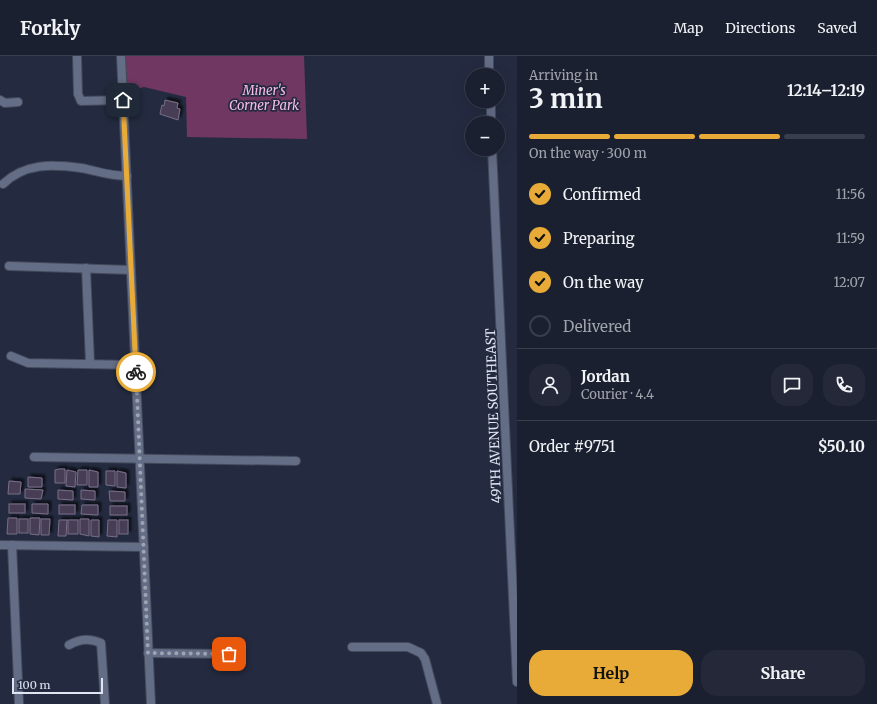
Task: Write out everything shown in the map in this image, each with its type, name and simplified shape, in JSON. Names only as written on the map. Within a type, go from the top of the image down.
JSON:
[{"type":"street","points":[[77,56],[78,94],[81,101],[123,100]]},
{"type":"street","points":[[121,56],[151,704]]},
{"type":"street","points":[[488,56],[489,68]]},
{"type":"street","points":[[0,100],[5,103],[18,102]]},
{"type":"street","name":"49TH AVENUE SOUTHEAST","points":[[492,156],[517,677]]},
{"type":"street","points":[[3,184],[11,176],[32,167],[83,168],[106,175],[126,176]]},
{"type":"street","points":[[9,266],[131,270]]},
{"type":"street","points":[[86,268],[90,363]]},
{"type":"street","points":[[11,356],[28,363],[135,365]]},
{"type":"street","points":[[34,457],[296,461]]},
{"type":"street","points":[[0,545],[144,547]]},
{"type":"street","points":[[12,545],[19,704]]},
{"type":"street","points":[[69,645],[77,640],[94,640],[101,642],[105,704]]},
{"type":"street","points":[[352,648],[408,648],[421,653],[426,659],[437,704]]},
{"type":"street","points":[[148,653],[229,654]]},
{"type":"green space","name":"Miner's Corner Park","points":[[125,56],[304,56],[307,139],[187,137],[186,97],[144,87],[127,92]]},
{"type":"building","points":[[165,100],[178,103],[177,108],[180,109],[178,120],[160,114]]},
{"type":"building","points":[[65,469],[65,483],[55,483],[55,470]]},
{"type":"building","points":[[67,470],[76,472],[75,487],[66,486]]},
{"type":"building","points":[[78,470],[87,470],[87,485],[77,485]]},
{"type":"building","points":[[89,470],[98,472],[98,487],[89,487]]},
{"type":"building","points":[[106,471],[115,471],[115,486],[106,485]]},
{"type":"building","points":[[117,471],[126,473],[126,488],[117,487]]},
{"type":"building","points":[[28,477],[42,478],[42,487],[28,487]]},
{"type":"building","points":[[9,481],[21,482],[20,494],[8,494]]},
{"type":"building","points":[[25,489],[43,490],[41,499],[25,498]]},
{"type":"building","points":[[58,490],[73,491],[73,500],[58,499]]},
{"type":"building","points":[[81,490],[95,491],[95,500],[81,499]]},
{"type":"building","points":[[109,491],[125,492],[125,501],[110,501]]},
{"type":"building","points":[[9,504],[25,504],[25,513],[9,513]]},
{"type":"building","points":[[32,504],[48,504],[48,514],[32,513]]},
{"type":"building","points":[[59,505],[75,505],[75,514],[59,514]]},
{"type":"building","points":[[82,505],[98,505],[98,515],[81,514]]},
{"type":"building","points":[[110,506],[127,506],[127,515],[110,515]]},
{"type":"building","points":[[8,518],[17,518],[17,534],[7,534]]},
{"type":"building","points":[[30,518],[40,518],[39,535],[30,534]]},
{"type":"building","points":[[19,519],[28,519],[28,533],[19,533]]},
{"type":"building","points":[[41,519],[50,519],[49,535],[41,535]]},
{"type":"building","points":[[80,519],[89,519],[89,536],[80,534]]},
{"type":"building","points":[[59,520],[67,520],[66,536],[58,536]]},
{"type":"building","points":[[68,520],[78,520],[78,534],[68,534]]},
{"type":"building","points":[[91,520],[99,520],[99,537],[91,536]]},
{"type":"building","points":[[108,520],[117,520],[117,537],[107,536]]},
{"type":"building","points":[[119,520],[128,520],[128,534],[119,534]]},
{"type":"way so far","points":[[136,372],[148,653],[229,654]]},
{"type":"route","points":[[123,100],[136,372]]}]
